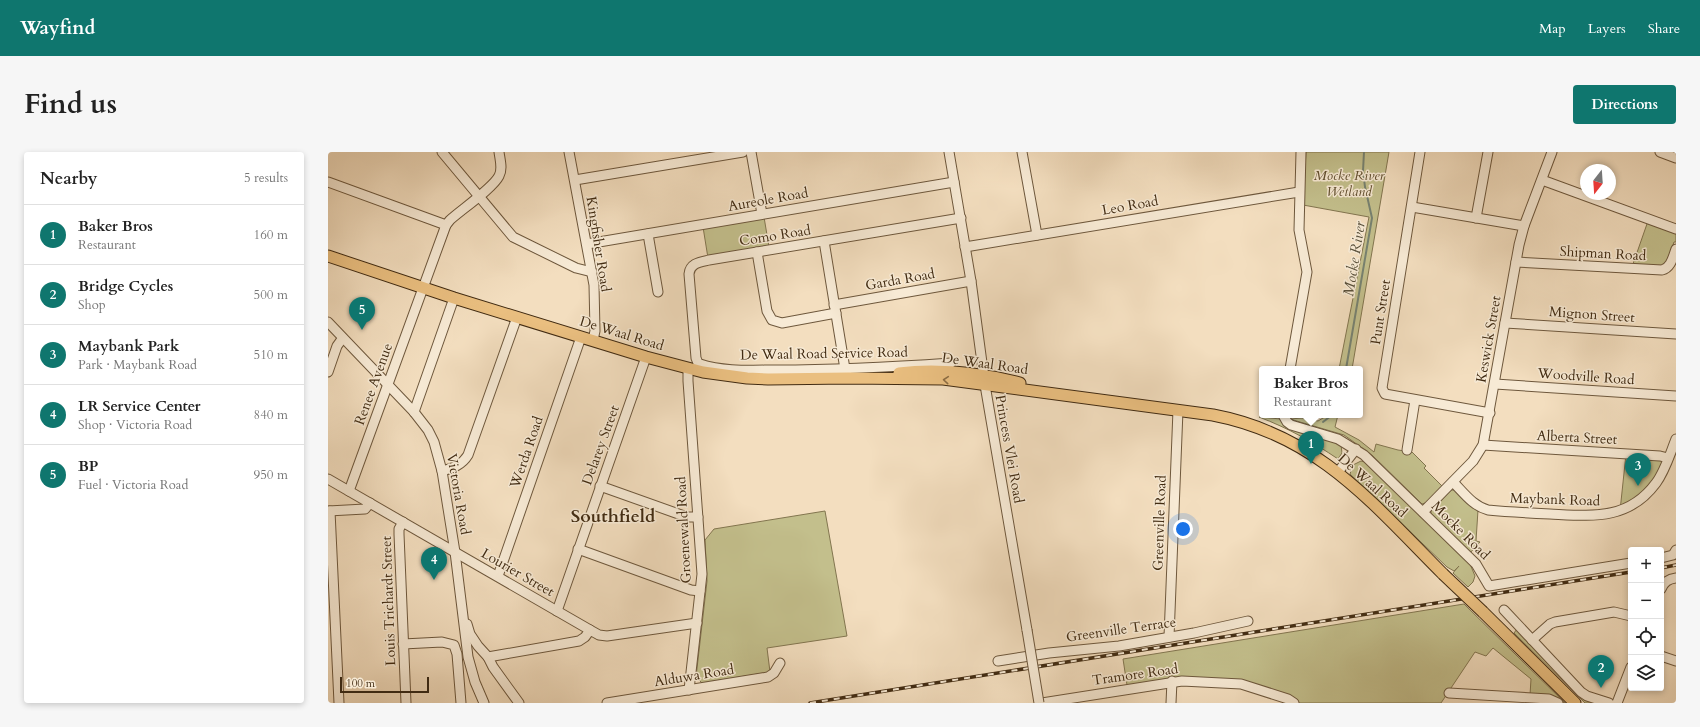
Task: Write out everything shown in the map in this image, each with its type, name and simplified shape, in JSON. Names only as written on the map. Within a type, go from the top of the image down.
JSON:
[{"type":"main road","name":"De Waal Road","points":[[328,248],[393,277]]},
{"type":"main road","name":"De Waal Road","points":[[328,256],[454,298],[688,369],[747,378],[847,373],[943,380],[985,380],[1074,393],[1091,398],[1227,418],[1261,428],[1302,447],[1338,472],[1575,702]]},
{"type":"street","points":[[442,152],[513,237],[576,268],[592,272]]},
{"type":"street","points":[[328,182],[446,225],[493,184],[500,176],[502,166],[499,152]]},
{"type":"street","name":"Kingfisher Road","points":[[569,152],[592,272],[595,331],[593,340]]},
{"type":"street","points":[[575,180],[697,156],[743,152]]},
{"type":"street","points":[[751,152],[762,214]]},
{"type":"street","name":"Princess Vlei Road","points":[[949,152],[966,247],[985,380],[1041,703]]},
{"type":"street","points":[[1022,152],[1037,235]]},
{"type":"street","points":[[1291,366],[1307,272],[1299,230],[1301,152]]},
{"type":"street","name":"Punt Street","points":[[1420,152],[1382,388],[1385,394],[1490,413]]},
{"type":"street","points":[[1476,218],[1488,152]]},
{"type":"street","name":"Keswick Street","points":[[1423,512],[1473,461],[1483,445],[1490,413],[1516,262],[1524,226],[1552,152]]},
{"type":"street","points":[[1660,152],[1676,158]]},
{"type":"street","points":[[1542,180],[1676,229]]},
{"type":"street","name":"Aureole Road","points":[[587,244],[954,182]]},
{"type":"street","name":"Leo Road","points":[[966,247],[1300,192]]},
{"type":"street","points":[[1412,207],[1524,226]]},
{"type":"street","name":"Como Road","points":[[698,363],[696,358],[689,270],[691,266],[698,262],[960,218]]},
{"type":"street","name":"Renee Avenue","points":[[349,491],[422,287],[426,282],[446,225]]},
{"type":"street","points":[[648,234],[658,292]]},
{"type":"street","points":[[824,241],[847,373]]},
{"type":"street","name":"Shipman Road","points":[[1516,262],[1665,270],[1670,266],[1676,249]]},
{"type":"street","name":"Garda Road","points":[[757,252],[767,311],[772,320],[778,322],[785,322],[835,309],[971,281]]},
{"type":"street","points":[[414,412],[454,298]]},
{"type":"street","points":[[442,471],[458,466],[468,455],[517,317]]},
{"type":"street","name":"Victoria Road","points":[[328,322],[414,412],[428,430],[434,442],[442,471],[455,552],[468,657],[475,682],[484,703]]},
{"type":"street","name":"Mignon Street","points":[[1505,323],[1676,334]]},
{"type":"street","name":"Werda Road","points":[[498,576],[581,337]]},
{"type":"street","points":[[328,372],[337,346],[342,338]]},
{"type":"street","name":"Delarey Street","points":[[557,611],[646,357]]},
{"type":"street","name":"De Waal Road Service Road","points":[[698,363],[714,367],[750,370],[847,373],[951,363]]},
{"type":"street","name":"Groenewald Road","points":[[688,369],[702,574],[689,690]]},
{"type":"street","name":"Woodville Road","points":[[1495,384],[1676,396]]},
{"type":"street","points":[[1407,450],[1415,400]]},
{"type":"street","name":"Greenville Road","points":[[1169,637],[1178,410]]},
{"type":"street","name":"Mocke Road","points":[[1285,418],[1291,425],[1338,439],[1356,449],[1370,460],[1476,564],[1489,586],[1628,563]]},
{"type":"street","name":"Maybank Road","points":[[1453,482],[1473,502],[1481,508],[1488,510],[1584,516],[1603,515],[1629,507],[1644,496],[1656,482],[1676,439]]},
{"type":"street","name":"Alberta Street","points":[[1483,445],[1660,456],[1668,458]]},
{"type":"street","points":[[1338,472],[1356,449]]},
{"type":"street","name":"Lourier Street","points":[[328,479],[599,635],[607,636],[697,623]]},
{"type":"street","points":[[600,486],[683,515],[698,517]]},
{"type":"street","points":[[339,703],[329,511],[364,509],[370,503]]},
{"type":"street","name":"Louis Trichardt Street","points":[[403,522],[399,529],[399,534],[406,703]]},
{"type":"street","points":[[578,549],[700,592]]},
{"type":"street","points":[[1664,557],[1674,552]]},
{"type":"street","points":[[1664,586],[1670,579],[1676,578]]},
{"type":"street","points":[[1504,610],[1580,692],[1587,696],[1609,703]]},
{"type":"street","points":[[1532,640],[1550,624],[1555,622],[1614,612],[1628,615]]},
{"type":"street","name":"Victoria Road","points":[[464,615],[470,634],[488,657],[493,667],[519,703]]},
{"type":"street","name":"Greenville Terrace","points":[[998,661],[1049,653],[1119,646],[1248,621]]},
{"type":"street","points":[[488,657],[580,641],[590,630]]},
{"type":"street","points":[[403,644],[442,642],[454,645],[458,654],[461,703]]},
{"type":"street","points":[[1664,657],[1676,661]]},
{"type":"street","name":"Alduwa Road","points":[[607,703],[768,678],[774,673],[780,664]]},
{"type":"street","points":[[1617,703],[1628,675]]},
{"type":"street","points":[[1171,703],[1172,682]]},
{"type":"street","name":"Tramore Road","points":[[1041,703],[1096,699],[1172,682],[1241,684],[1276,699],[1290,700],[1294,703]]},
{"type":"street","points":[[1449,693],[1503,700],[1549,698],[1558,703]]},
{"type":"green space","name":"Mocke River Wetland","points":[[1306,152],[1389,152],[1353,366],[1340,366],[1369,217],[1303,205]]},
{"type":"green space","points":[[764,217],[769,247],[708,258],[703,227]]},
{"type":"green space","points":[[1648,221],[1676,234],[1676,242],[1674,242],[1667,261],[1668,262],[1662,266],[1633,264]]},
{"type":"green space","points":[[1261,418],[1281,419],[1335,441],[1341,445],[1342,453],[1338,459],[1280,426]]},
{"type":"green space","points":[[1302,418],[1318,421],[1323,418],[1337,418],[1335,427],[1359,440],[1374,452],[1376,444],[1412,452],[1426,466],[1424,468],[1443,487],[1428,502],[1422,504],[1372,455],[1344,435],[1290,419]]},
{"type":"green space","points":[[1626,454],[1668,458],[1656,482],[1620,511]]},
{"type":"green space","points":[[1361,461],[1365,462],[1470,564],[1475,576],[1473,582],[1468,587],[1453,573],[1459,566],[1454,571],[1447,567],[1350,474],[1353,465]]},
{"type":"green space","points":[[1449,490],[1456,490],[1478,510],[1476,541],[1480,542],[1470,553],[1431,514],[1431,510]]},
{"type":"green space","points":[[825,511],[847,636],[767,648],[770,672],[702,683],[696,677],[707,581],[705,540],[714,529]]},
{"type":"green space","points":[[1464,604],[1565,703],[1530,695],[1531,679],[1493,648],[1486,656],[1475,652],[1441,703],[1297,703],[1248,683],[1127,685],[1123,659]]},
{"type":"green space","points":[[1517,629],[1600,703],[1585,703],[1514,633]]},
{"type":"waterway","name":"Mocke River","points":[[1347,366],[1372,218],[1363,171],[1364,152]]},
{"type":"waterway","name":"Mocke River","points":[[1323,422],[1328,418]]},
{"type":"railway","points":[[1664,567],[1676,565]]},
{"type":"railway","points":[[810,703],[1628,572]]},
{"type":"place","name":"BP","points":[[362,330]]},
{"type":"place","name":"Baker Bros","points":[[1311,464]]},
{"type":"place","name":"Maybank Park","points":[[1638,486]]},
{"type":"place","name":"LR Service Center","points":[[434,580]]},
{"type":"place","name":"Bridge Cycles","points":[[1601,688]]},
{"type":"district","name":"Southfield","points":[[613,516]]}]
